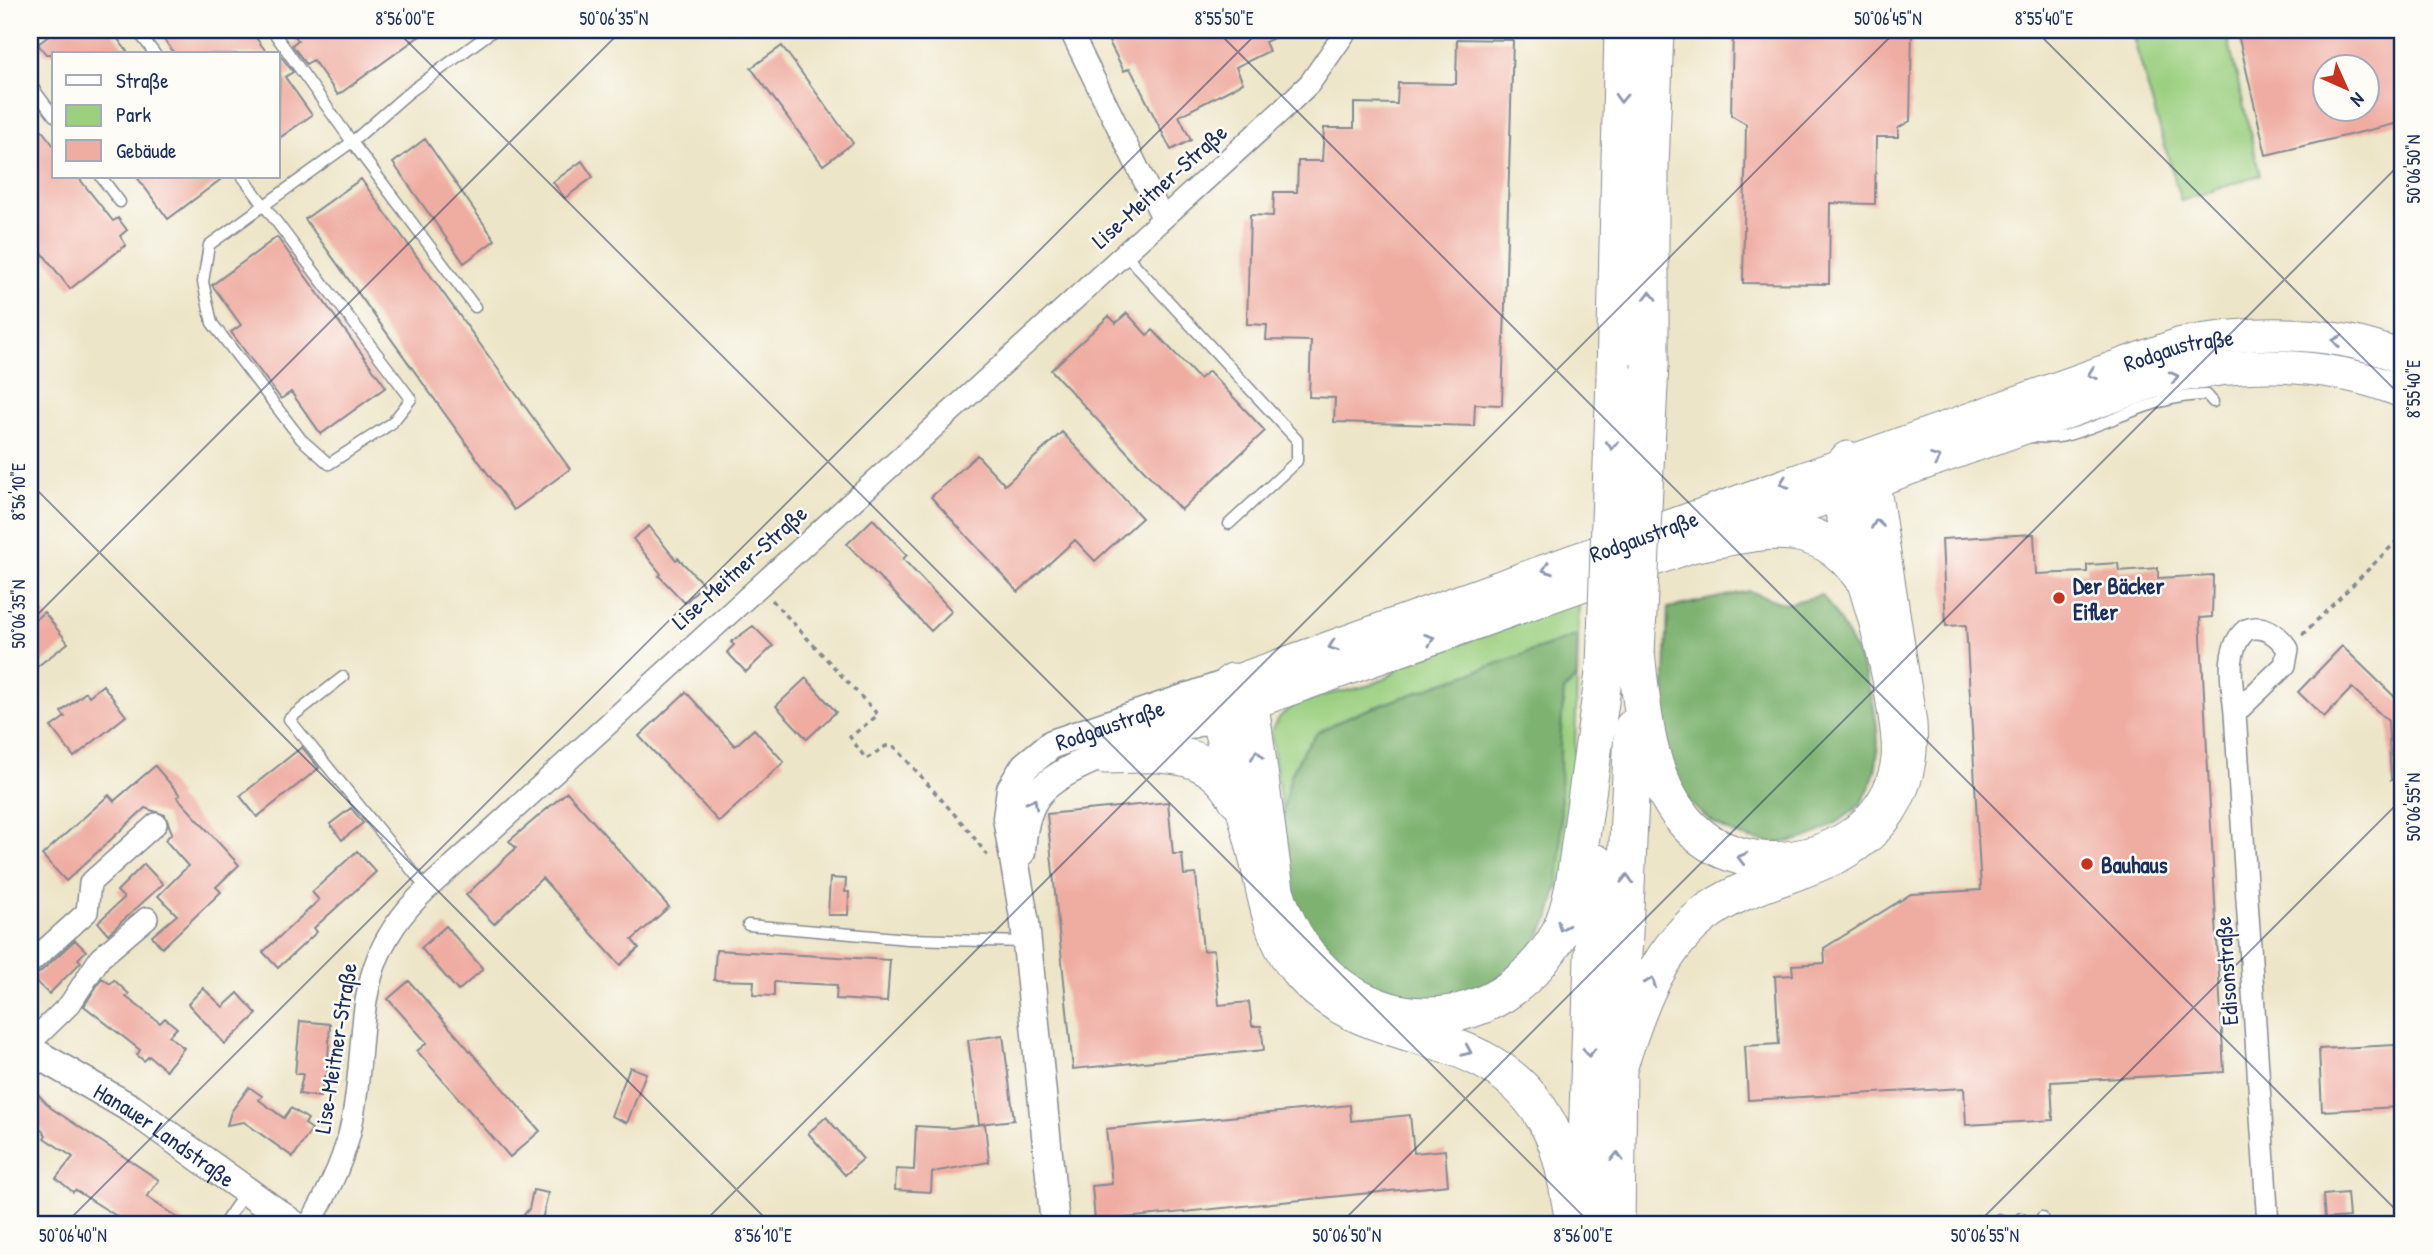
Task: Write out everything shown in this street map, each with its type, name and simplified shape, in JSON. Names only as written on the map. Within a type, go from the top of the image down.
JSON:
[{"type":"highway","points":[[1616,1225],[1620,660],[1615,377],[1623,30]]},
{"type":"highway","points":[[1585,1225],[1620,660],[1650,365],[1650,169],[1655,30]]},
{"type":"highway","points":[[1620,660],[1666,795],[1685,822],[1708,843],[1736,857],[1777,862],[1808,856],[1842,843],[1870,822],[1889,793],[1900,759],[1900,732],[1886,645],[1865,580],[1852,478]]},
{"type":"highway","points":[[1618,1069],[1656,969],[1686,930],[1711,910],[1738,894],[1818,863],[1856,844],[1881,820],[1902,784],[1909,755],[1908,724],[1852,478]]},
{"type":"highway","points":[[1696,543],[1762,531],[1796,531],[1830,543],[1851,561],[1865,580]]},
{"type":"highway","points":[[1234,700],[1275,890],[1283,916],[1294,938],[1317,968],[1350,995],[1388,1012],[1434,1017],[1471,1010],[1497,997],[1539,962],[1556,939],[1574,886],[1620,660]]},
{"type":"highway","points":[[1234,700],[1247,818],[1270,917],[1284,950],[1297,968],[1342,1008],[1367,1020],[1464,1049],[1489,1062],[1512,1080],[1538,1109],[1550,1129],[1559,1154],[1575,1225]]},
{"type":"highway","points":[[1105,755],[1164,754],[1198,760],[1221,776],[1247,818]]},
{"type":"main road","name":"Rodgaustraße","points":[[1234,700],[1696,543],[2141,356],[2193,341],[2240,334],[2300,334],[2343,341],[2403,358]]},
{"type":"main road","name":"Rodgaustraße","points":[[1234,700],[1852,478],[1997,437],[2150,383],[2193,372],[2231,367],[2277,366],[2336,373],[2378,382],[2403,392]]},
{"type":"street","points":[[1070,30],[1163,217]]},
{"type":"street","name":"Lise-Meitner-Straße","points":[[309,1225],[330,1189],[352,1121],[369,978],[396,922],[427,889],[758,585],[1310,83],[1347,30]]},
{"type":"street","name":"Edisonstraße","points":[[2268,1225],[2231,655],[2240,635],[2251,628],[2272,631],[2288,649]]},
{"type":"street","points":[[2235,713],[2285,665],[2288,649]]},
{"type":"street","name":"Rodgaustraße","points":[[1055,1225],[1022,893],[1022,843],[1031,803],[1054,779],[1234,700]]},
{"type":"street","name":"Rodgaustraße","points":[[1022,893],[1010,842],[1007,808],[1016,777],[1032,758],[1052,744],[1076,734],[1234,700]]},
{"type":"street","points":[[30,963],[87,912],[90,883],[156,824]]},
{"type":"street","points":[[30,1043],[70,1004],[100,958],[147,918]]},
{"type":"street","name":"Hanauer Landstraße","points":[[30,1050],[132,1109],[294,1225]]},
{"type":"lane","points":[[137,30],[154,52]]},
{"type":"lane","points":[[272,30],[475,307]]},
{"type":"lane","points":[[244,178],[264,206],[411,399],[393,422],[329,464],[301,439],[212,323],[203,282],[209,245],[264,206],[352,142],[407,94],[494,30]]},
{"type":"lane","points":[[30,84],[52,113]]},
{"type":"lane","points":[[101,178],[120,202]]},
{"type":"lane","points":[[1124,253],[1297,440],[1297,461],[1229,524]]},
{"type":"lane","points":[[1997,437],[2064,436],[2160,402],[2197,395],[2207,395],[2213,402]]},
{"type":"lane","points":[[343,677],[289,719],[427,889]]},
{"type":"lane","points":[[748,925],[908,939],[1027,942]]},
{"type":"lane","points":[[223,1225],[246,1191]]},
{"type":"path","points":[[2394,461],[2403,459]]},
{"type":"path","points":[[2288,649],[2403,535]]},
{"type":"path","points":[[758,585],[878,715],[850,737],[866,759],[886,746],[895,747],[970,832],[993,865]]},
{"type":"green space","points":[[2131,30],[2226,30],[2260,175],[2181,201]]},
{"type":"green space","points":[[1749,591],[1785,604],[1822,595],[1850,639],[1870,693],[1876,721],[1878,748],[1874,774],[1861,803],[1827,828],[1809,837],[1790,841],[1753,840],[1735,834],[1702,814],[1681,789],[1663,737],[1668,608]]},
{"type":"green space","points":[[1579,600],[1578,635],[1350,716],[1303,751],[1291,775],[1284,806],[1558,883],[1560,743],[1564,690],[1577,677],[1571,886],[1299,936],[1271,732],[1281,716],[1296,705],[1313,698],[1370,685],[1387,677],[1402,665]]},
{"type":"green space","points":[[1578,635],[1577,677],[1564,690],[1560,743],[1561,848],[1558,884],[1550,917],[1528,955],[1492,983],[1449,1001],[1383,996],[1332,965],[1296,912],[1283,837],[1284,806],[1291,775],[1303,751],[1318,732],[1350,716]]},
{"type":"building","points":[[57,30],[111,30],[128,52],[46,54],[38,44]]},
{"type":"building","points":[[157,30],[250,30],[266,52],[174,52]]},
{"type":"building","points":[[290,30],[428,30],[338,95],[313,60],[306,64],[292,45],[298,40]]},
{"type":"building","points":[[1103,30],[1290,30],[1265,42],[1269,51],[1236,67],[1243,83],[1179,116],[1191,140],[1171,150],[1130,68],[1124,71]]},
{"type":"building","points":[[1733,30],[1912,30],[1910,121],[1898,128],[1898,137],[1876,137],[1875,204],[1830,203],[1829,284],[1743,283],[1746,124],[1731,115]]},
{"type":"building","points":[[2237,30],[2403,30],[2403,122],[2266,155]]},
{"type":"building","points":[[1457,39],[1513,40],[1502,405],[1475,404],[1474,426],[1334,422],[1335,398],[1309,397],[1311,341],[1266,340],[1267,325],[1247,324],[1250,215],[1273,216],[1274,192],[1297,192],[1298,161],[1322,161],[1324,128],[1354,128],[1354,103],[1397,104],[1398,83],[1456,84]]},
{"type":"building","points":[[782,46],[853,143],[823,165],[751,68]]},
{"type":"building","points":[[280,55],[293,72],[285,77],[312,115],[280,138]]},
{"type":"building","points":[[30,115],[52,143],[52,178],[79,178],[113,221],[118,218],[127,230],[120,236],[126,245],[70,289],[30,237]]},
{"type":"building","points":[[425,139],[495,240],[464,263],[393,163]]},
{"type":"building","points":[[582,161],[593,177],[565,198],[553,182]]},
{"type":"building","points":[[138,178],[223,178],[168,219]]},
{"type":"building","points":[[361,179],[570,469],[514,510],[305,219]]},
{"type":"building","points":[[277,237],[386,387],[321,434],[291,392],[281,399],[250,358],[231,332],[241,325],[212,285]]},
{"type":"building","points":[[1127,313],[1147,335],[1153,330],[1199,379],[1209,371],[1265,431],[1181,510],[1051,370],[1109,316],[1116,323]]},
{"type":"building","points":[[1062,432],[1142,518],[1095,561],[1075,540],[1018,592],[931,497],[977,455],[1005,485]]},
{"type":"building","points":[[873,519],[907,555],[903,559],[952,611],[931,631],[847,544]]},
{"type":"building","points":[[649,526],[676,560],[678,558],[703,584],[685,603],[659,576],[661,574],[633,539]]},
{"type":"building","points":[[2034,534],[2036,574],[2087,572],[2087,565],[2118,563],[2119,571],[2158,568],[2158,578],[2213,575],[2212,617],[2200,618],[2224,1072],[2051,1082],[2053,1120],[1966,1125],[1964,1088],[1748,1100],[1745,1046],[1779,1044],[1775,976],[1793,975],[1792,965],[1825,963],[1824,948],[1911,894],[1981,890],[1966,625],[1946,626],[1942,539]]},
{"type":"building","points":[[44,612],[68,643],[30,672],[30,624]]},
{"type":"building","points":[[753,626],[773,646],[746,672],[727,652],[734,645],[731,642]]},
{"type":"building","points":[[2342,646],[2403,705],[2403,780],[2391,780],[2388,721],[2352,688],[2324,717],[2298,692]]},
{"type":"building","points":[[806,678],[836,712],[807,739],[776,706]]},
{"type":"building","points":[[103,685],[126,716],[74,757],[51,727],[65,717],[61,712],[86,692],[89,696]]},
{"type":"building","points":[[686,692],[735,746],[754,729],[784,762],[719,822],[639,736]]},
{"type":"building","points":[[302,747],[319,768],[257,817],[240,796]]},
{"type":"building","points":[[155,766],[180,795],[177,797],[239,865],[216,887],[221,892],[162,948],[152,936],[177,915],[158,896],[188,866],[165,840],[172,833],[165,815],[145,808],[66,881],[42,855],[109,795],[114,801]]},
{"type":"building","points":[[567,792],[669,907],[632,940],[639,948],[620,965],[542,878],[494,924],[466,895],[516,848],[509,841]]},
{"type":"building","points":[[1168,802],[1173,854],[1182,854],[1184,875],[1196,874],[1203,951],[1214,950],[1219,1005],[1249,1002],[1252,1026],[1261,1026],[1264,1050],[1073,1069],[1047,814]]},
{"type":"building","points":[[351,808],[363,823],[342,840],[330,824]]},
{"type":"building","points":[[357,851],[376,872],[314,928],[317,932],[278,968],[263,952],[319,900],[312,892]]},
{"type":"building","points":[[144,864],[163,884],[108,934],[98,922],[124,898],[117,891]]},
{"type":"building","points":[[830,878],[846,879],[845,892],[849,892],[848,915],[828,915]]},
{"type":"building","points":[[446,926],[483,969],[458,991],[421,948]]},
{"type":"building","points":[[75,940],[86,951],[78,959],[81,962],[49,994],[30,976],[39,973]]},
{"type":"building","points":[[716,950],[890,960],[887,1002],[836,999],[837,985],[774,982],[774,996],[753,995],[754,981],[714,980]]},
{"type":"building","points":[[102,978],[110,984],[114,980],[129,994],[126,997],[160,1023],[165,1018],[177,1028],[169,1036],[184,1048],[166,1070],[149,1056],[144,1061],[137,1055],[140,1050],[84,1006]]},
{"type":"building","points":[[409,981],[540,1131],[510,1157],[417,1051],[427,1043],[388,999]]},
{"type":"building","points":[[203,988],[223,1007],[238,993],[257,1014],[225,1044],[188,1004]]},
{"type":"building","points":[[300,1021],[330,1024],[327,1076],[324,1076],[320,1097],[299,1094],[303,1074],[295,1074]]},
{"type":"building","points":[[1003,1035],[1014,1120],[979,1124],[968,1040]]},
{"type":"building","points":[[2395,1045],[2398,1107],[2322,1111],[2319,1049]]},
{"type":"building","points":[[630,1067],[646,1073],[627,1123],[611,1116]]},
{"type":"building","points":[[30,1086],[51,1108],[159,1180],[147,1197],[188,1225],[131,1225],[75,1190],[73,1192],[56,1178],[73,1157],[44,1138],[46,1135],[30,1117]]},
{"type":"building","points":[[249,1087],[262,1096],[259,1100],[284,1118],[291,1108],[308,1119],[305,1124],[312,1129],[293,1157],[244,1122],[227,1125],[231,1112]]},
{"type":"building","points":[[1350,1105],[1351,1121],[1410,1115],[1414,1153],[1445,1150],[1448,1185],[1095,1221],[1092,1186],[1112,1184],[1106,1129]]},
{"type":"building","points":[[826,1117],[863,1159],[845,1175],[808,1133]]},
{"type":"building","points":[[985,1124],[989,1162],[932,1172],[931,1192],[895,1190],[896,1169],[914,1170],[916,1126],[952,1128]]},
{"type":"building","points":[[533,1190],[548,1193],[541,1225],[515,1225],[529,1209]]},
{"type":"building","points":[[2347,1193],[2349,1217],[2325,1219],[2323,1195]]},
{"type":"place","name":"Der Bäcker Eifler","points":[[2059,598]]},
{"type":"place","name":"Bauhaus","points":[[2087,864]]}]
